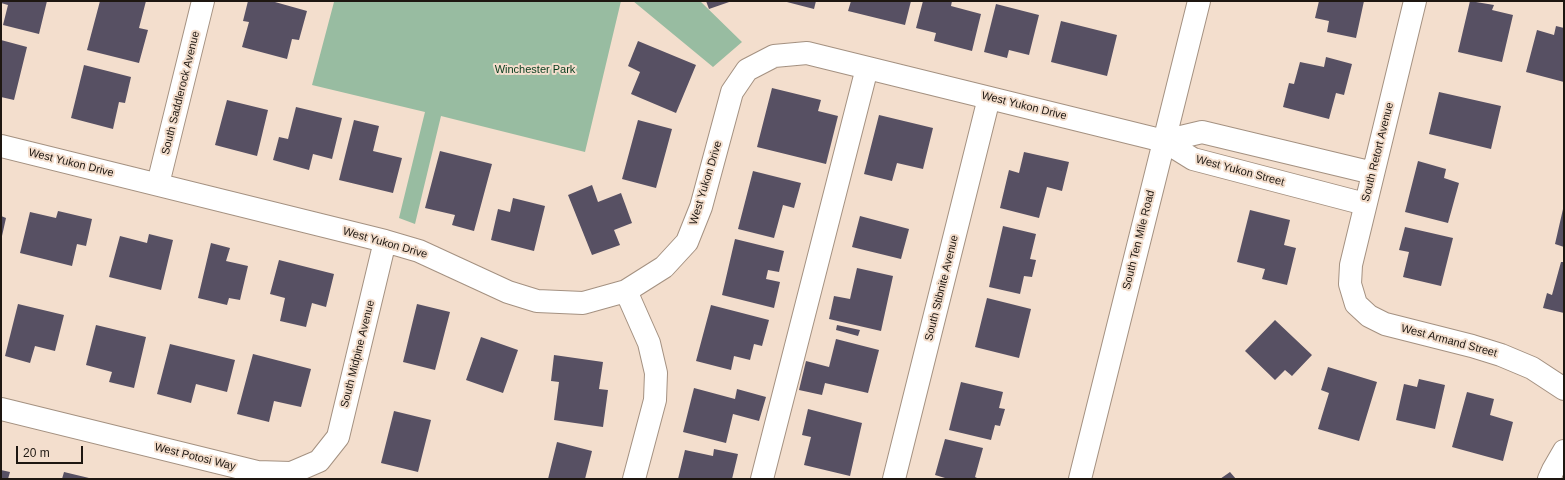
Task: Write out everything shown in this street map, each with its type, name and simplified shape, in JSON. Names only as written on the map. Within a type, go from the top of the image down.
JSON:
[{"type":"street","name":"South Saddlerock Avenue","points":[[158,184],[203,1]]},
{"type":"street","name":"South Ten Mile Road","points":[[1080,479],[1199,1]]},
{"type":"street","name":"South Retort Avenue","points":[[1356,304],[1350,284],[1351,265],[1415,1]]},
{"type":"street","name":"West Yukon Drive","points":[[1,146],[385,240],[419,250],[508,292],[537,301],[583,303],[626,291],[664,267],[687,242],[701,207],[732,92],[748,70],[774,56],[806,53],[1164,141]]},
{"type":"street","points":[[762,479],[867,68]]},
{"type":"street","name":"South Stibnite Avenue","points":[[894,479],[989,98]]},
{"type":"street","points":[[1164,141],[1202,132],[1373,173]]},
{"type":"street","name":"West Yukon Street","points":[[1164,141],[1193,159],[1366,204]]},
{"type":"street","name":"South Midpine Avenue","points":[[319,461],[338,437],[385,240]]},
{"type":"street","points":[[626,291],[649,343],[656,373],[655,400],[634,479]]},
{"type":"street","name":"West Armand Street","points":[[1356,304],[1369,316],[1385,324],[1472,346],[1501,355],[1532,368],[1564,389]]},
{"type":"street","name":"West Potosi Way","points":[[1,409],[257,472],[291,473],[319,461]]},
{"type":"street","points":[[1549,479],[1564,451]]},
{"type":"green space","name":"Winchester Park","points":[[331,1],[621,1],[585,152],[441,116],[415,224],[399,218],[425,112],[312,85],[334,2]]},
{"type":"green space","points":[[633,1],[700,1],[742,42],[713,67]]},
{"type":"building","points":[[1,1],[47,1],[39,34],[3,25],[8,5],[1,3]]},
{"type":"building","points":[[100,1],[146,1],[139,28],[148,30],[139,63],[87,50]]},
{"type":"building","points":[[248,1],[275,1],[307,11],[299,40],[292,39],[287,59],[242,47],[249,22],[243,21]]},
{"type":"building","points":[[706,1],[732,1],[709,9]]},
{"type":"building","points":[[783,1],[816,1],[814,9]]},
{"type":"building","points":[[851,1],[911,1],[905,25],[848,11]]},
{"type":"building","points":[[923,1],[952,1],[951,6],[981,14],[972,51],[934,41],[936,33],[916,28]]},
{"type":"building","points":[[1319,1],[1364,1],[1356,38],[1327,32],[1329,21],[1315,18]]},
{"type":"building","points":[[1470,1],[1494,5],[1492,10],[1513,15],[1502,62],[1458,52]]},
{"type":"building","points":[[996,4],[1039,15],[1029,55],[1009,50],[1007,58],[984,52]]},
{"type":"building","points":[[1061,21],[1117,35],[1107,76],[1051,62]]},
{"type":"building","points":[[1556,26],[1564,28],[1564,82],[1526,72],[1537,30],[1554,35]]},
{"type":"building","points":[[1,40],[27,47],[14,100],[1,97]]},
{"type":"building","points":[[638,41],[696,65],[676,113],[631,94],[640,72],[628,66]]},
{"type":"building","points":[[1326,57],[1352,64],[1344,95],[1336,93],[1329,119],[1283,107],[1289,83],[1294,84],[1300,62],[1324,67]]},
{"type":"building","points":[[84,65],[131,77],[125,103],[119,102],[113,129],[71,118]]},
{"type":"building","points":[[772,88],[821,100],[818,111],[838,116],[826,164],[757,147]]},
{"type":"building","points":[[1439,92],[1501,106],[1491,149],[1429,134]]},
{"type":"building","points":[[227,100],[268,110],[257,156],[215,145]]},
{"type":"building","points":[[296,107],[342,118],[332,159],[313,154],[309,170],[273,160],[279,137],[288,139]]},
{"type":"building","points":[[879,115],[933,128],[923,169],[897,163],[892,181],[864,174]]},
{"type":"building","points":[[354,120],[379,126],[373,151],[402,158],[393,193],[339,180]]},
{"type":"building","points":[[638,120],[672,129],[656,188],[622,179]]},
{"type":"building","points":[[440,151],[492,164],[474,231],[452,225],[455,215],[425,208]]},
{"type":"building","points":[[1024,152],[1069,162],[1062,191],[1047,187],[1039,218],[1000,208],[1009,170],[1019,173]]},
{"type":"building","points":[[1418,161],[1446,169],[1444,178],[1459,183],[1448,223],[1405,212]]},
{"type":"building","points":[[753,171],[801,183],[794,208],[783,205],[774,238],[738,229]]},
{"type":"building","points":[[592,185],[598,202],[621,193],[632,223],[614,230],[620,245],[592,255],[568,195]]},
{"type":"building","points":[[513,198],[545,206],[534,251],[491,240],[498,209],[510,212]]},
{"type":"building","points":[[1564,209],[1564,247],[1555,244]]},
{"type":"building","points":[[1250,210],[1290,220],[1284,245],[1296,248],[1287,285],[1262,279],[1265,269],[1237,262]]},
{"type":"building","points":[[58,211],[92,219],[86,246],[77,244],[72,266],[20,253],[30,212],[56,218]]},
{"type":"building","points":[[1,216],[6,218],[2,236],[1,236]]},
{"type":"building","points":[[860,216],[909,229],[901,259],[852,247]]},
{"type":"building","points":[[1003,226],[1036,234],[1030,259],[1036,260],[1032,277],[1024,276],[1020,294],[989,287]]},
{"type":"building","points":[[1405,227],[1453,238],[1441,286],[1403,277],[1409,252],[1399,250]]},
{"type":"building","points":[[149,234],[173,240],[161,290],[109,277],[120,236],[147,243]]},
{"type":"building","points":[[735,239],[784,251],[779,272],[768,270],[766,279],[780,282],[774,308],[722,295]]},
{"type":"building","points":[[211,243],[230,248],[226,261],[248,266],[240,300],[229,298],[227,305],[198,298]]},
{"type":"building","points":[[279,260],[334,274],[326,307],[312,303],[306,327],[280,321],[285,298],[270,294]]},
{"type":"building","points":[[1561,262],[1564,262],[1564,313],[1543,308],[1547,293],[1552,295]]},
{"type":"building","points":[[857,268],[893,276],[881,331],[829,319],[834,296],[850,299]]},
{"type":"building","points":[[987,298],[1031,309],[1019,358],[975,347]]},
{"type":"building","points":[[18,304],[64,315],[55,351],[35,346],[30,363],[5,356]]},
{"type":"building","points":[[417,304],[450,312],[435,370],[403,362]]},
{"type":"building","points":[[711,305],[769,320],[762,346],[754,344],[750,360],[734,356],[731,370],[696,361]]},
{"type":"building","points":[[1275,320],[1312,355],[1292,376],[1285,370],[1275,380],[1245,351]]},
{"type":"building","points":[[96,325],[146,337],[134,388],[109,382],[112,372],[86,365]]},
{"type":"building","points":[[837,325],[860,330],[858,336],[836,330]]},
{"type":"building","points":[[481,337],[518,350],[503,393],[466,380]]},
{"type":"building","points":[[836,339],[879,350],[868,393],[825,383],[822,395],[799,390],[806,361],[829,367]]},
{"type":"building","points":[[170,344],[235,360],[227,392],[196,384],[191,403],[157,394]]},
{"type":"building","points":[[253,354],[311,369],[301,407],[274,401],[269,422],[237,414]]},
{"type":"building","points":[[554,355],[603,362],[599,389],[608,390],[603,427],[554,420],[559,382],[551,381]]},
{"type":"building","points":[[1328,367],[1377,382],[1359,441],[1318,429],[1329,393],[1321,390]]},
{"type":"building","points":[[1419,379],[1445,385],[1435,429],[1396,420],[1404,384],[1417,387]]},
{"type":"building","points":[[961,382],[1003,392],[999,408],[1005,409],[1000,426],[995,425],[991,440],[949,430]]},
{"type":"building","points":[[694,388],[735,399],[737,389],[766,397],[759,421],[733,414],[726,443],[683,432]]},
{"type":"building","points":[[1467,392],[1494,399],[1490,415],[1513,422],[1503,461],[1452,447]]},
{"type":"building","points":[[808,409],[862,423],[850,476],[804,465],[811,437],[802,435]]},
{"type":"building","points":[[394,411],[431,420],[418,472],[381,463]]},
{"type":"building","points":[[945,439],[983,448],[975,477],[979,479],[945,479],[935,475]]},
{"type":"building","points":[[557,442],[592,451],[585,479],[548,479]]},
{"type":"building","points":[[714,449],[738,454],[732,479],[678,479],[685,450],[713,456]]},
{"type":"building","points":[[1,470],[10,472],[8,479],[1,479]]},
{"type":"building","points":[[64,472],[89,478],[89,479],[62,479]]},
{"type":"building","points":[[1230,472],[1236,479],[1220,479]]}]
